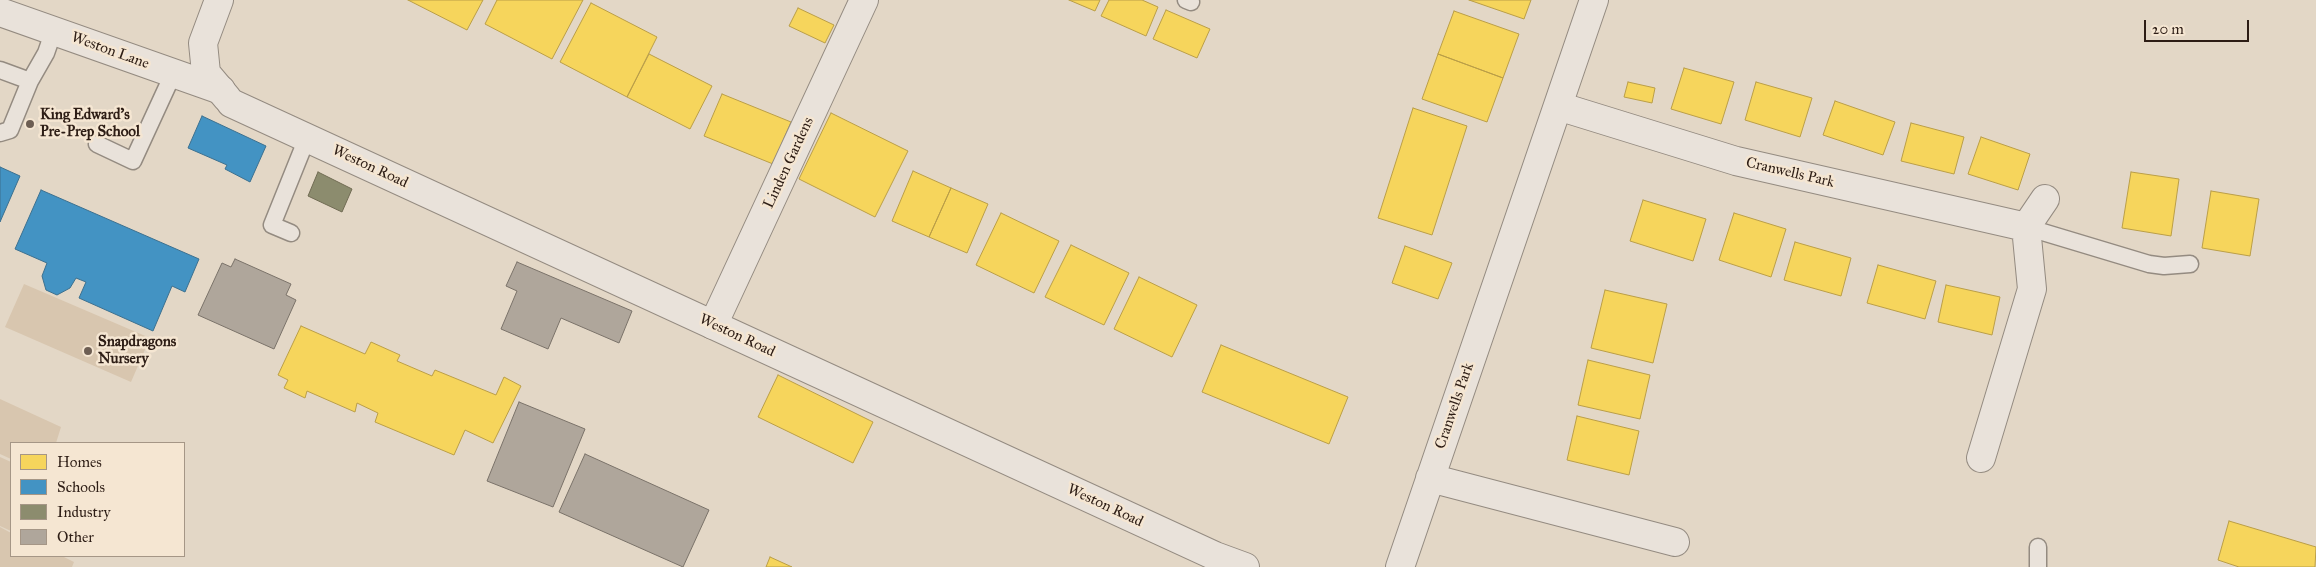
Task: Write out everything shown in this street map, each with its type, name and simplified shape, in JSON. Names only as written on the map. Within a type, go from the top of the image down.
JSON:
[{"type":"street","points":[[219,0],[203,43],[206,73],[226,96]]},
{"type":"street","name":"Linden Gardens","points":[[713,325],[864,0]]},
{"type":"street","name":"Cranwells Park","points":[[1400,567],[1594,0]]},
{"type":"street","name":"Weston Lane","points":[[0,12],[173,74],[226,96]]},
{"type":"street","name":"Weston Road","points":[[226,96],[307,138],[713,325],[1213,561],[1244,567]]},
{"type":"street","name":"Cranwells Park","points":[[1558,106],[1736,161],[2026,227]]},
{"type":"street","points":[[1981,458],[2032,289],[2026,227],[2045,199]]},
{"type":"street","points":[[1430,478],[1675,542]]},
{"type":"lane","points":[[0,134],[10,130],[30,81],[46,53],[54,30]]},
{"type":"lane","points":[[0,70],[30,81]]},
{"type":"lane","points":[[97,144],[133,161],[173,74]]},
{"type":"lane","points":[[291,233],[272,225],[307,138]]},
{"type":"lane","points":[[2026,227],[2149,264],[2164,266],[2190,264]]},
{"type":"lane","points":[[2038,547],[2038,567]]},
{"type":"shaded area","points":[[24,284],[150,338],[131,382],[5,327]]},
{"type":"shaded area","points":[[0,399],[61,427],[56,442],[10,442],[10,459],[0,454]]},
{"type":"shaded area","points":[[0,457],[10,462],[10,531],[0,526]]},
{"type":"shaded area","points":[[0,527],[10,532],[10,557],[64,557],[74,562],[72,567],[0,567]]},
{"type":"building: Homes","points":[[408,0],[483,0],[467,30]]},
{"type":"building: Homes","points":[[497,0],[583,0],[552,59],[485,24]]},
{"type":"building: Homes","points":[[1069,0],[1100,0],[1095,11]]},
{"type":"building: Homes","points":[[1109,0],[1142,0],[1158,7],[1146,36],[1101,16]]},
{"type":"building: Homes","points":[[1469,0],[1531,0],[1524,19]]},
{"type":"building: Homes","points":[[591,3],[657,37],[627,97],[560,62]]},
{"type":"building: Homes","points":[[798,8],[834,25],[825,43],[789,26]]},
{"type":"building: Homes","points":[[1166,10],[1210,29],[1197,58],[1153,39]]},
{"type":"building: Homes","points":[[1454,11],[1519,34],[1503,78],[1438,54]]},
{"type":"building: Homes","points":[[649,54],[712,86],[690,129],[627,97]]},
{"type":"building: Homes","points":[[1438,54],[1503,78],[1487,122],[1422,99]]},
{"type":"building: Homes","points":[[1684,68],[1734,82],[1721,124],[1671,109]]},
{"type":"building: Homes","points":[[1628,82],[1655,88],[1652,103],[1624,97]]},
{"type":"building: Homes","points":[[1756,82],[1812,98],[1800,137],[1745,120]]},
{"type":"building: Homes","points":[[722,94],[791,122],[773,164],[704,136]]},
{"type":"building: Homes","points":[[1835,101],[1895,122],[1883,155],[1823,135]]},
{"type":"building: Homes","points":[[1413,108],[1467,126],[1432,235],[1378,218]]},
{"type":"building: Homes","points":[[831,113],[908,151],[875,217],[799,179]]},
{"type":"building: Homes","points":[[1911,123],[1964,137],[1954,174],[1901,161]]},
{"type":"building: Homes","points":[[1981,137],[2030,154],[2018,190],[1968,174]]},
{"type":"building: Homes","points":[[913,171],[951,188],[929,237],[892,221]]},
{"type":"building: Homes","points":[[2131,172],[2179,179],[2171,236],[2122,228]]},
{"type":"building: Homes","points":[[951,188],[988,204],[967,253],[929,237]]},
{"type":"building: Homes","points":[[2211,191],[2259,199],[2250,256],[2202,248]]},
{"type":"building: Homes","points":[[1643,200],[1706,219],[1693,261],[1630,241]]},
{"type":"building: Homes","points":[[1001,213],[1059,241],[1034,293],[976,265]]},
{"type":"building: Homes","points":[[1734,213],[1786,229],[1771,277],[1719,260]]},
{"type":"building: Homes","points":[[1795,242],[1851,258],[1841,296],[1784,280]]},
{"type":"building: Homes","points":[[1071,245],[1129,273],[1104,325],[1045,297]]},
{"type":"building: Homes","points":[[1405,246],[1452,263],[1438,299],[1392,283]]},
{"type":"building: Homes","points":[[1878,265],[1936,281],[1925,319],[1867,303]]},
{"type":"building: Homes","points":[[1139,277],[1197,305],[1172,357],[1114,329]]},
{"type":"building: Homes","points":[[1946,285],[2000,297],[1992,335],[1938,322]]},
{"type":"building: Homes","points":[[1605,290],[1667,304],[1653,363],[1591,348]]},
{"type":"building: Homes","points":[[301,326],[365,354],[371,342],[400,355],[397,361],[432,376],[435,370],[496,395],[504,377],[521,386],[493,443],[465,430],[454,455],[375,422],[378,413],[357,403],[355,412],[307,391],[305,398],[284,388],[288,380],[278,375]]},
{"type":"building: Homes","points":[[1221,345],[1348,397],[1329,444],[1202,392]]},
{"type":"building: Homes","points":[[1588,360],[1650,375],[1640,419],[1578,405]]},
{"type":"building: Homes","points":[[778,375],[873,422],[853,463],[758,417]]},
{"type":"building: Homes","points":[[1577,416],[1639,431],[1629,475],[1567,460]]},
{"type":"building: Homes","points":[[2229,521],[2316,547],[2315,567],[2239,567],[2218,560]]},
{"type":"building: Homes","points":[[770,557],[792,567],[766,567]]},
{"type":"building: Schools","points":[[202,116],[266,146],[250,182],[225,169],[227,165],[188,148]]},
{"type":"building: Schools","points":[[0,167],[20,176],[0,222]]},
{"type":"building: Schools","points":[[41,190],[199,259],[185,292],[172,286],[153,331],[79,298],[86,282],[76,278],[70,288],[57,295],[46,290],[42,276],[47,263],[15,249]]},
{"type":"building: Industry","points":[[318,172],[352,189],[342,212],[308,196]]},
{"type":"building: Other","points":[[235,259],[291,284],[286,295],[296,300],[274,349],[198,315],[222,263],[231,267]]},
{"type":"building: Other","points":[[517,262],[632,311],[619,343],[561,318],[548,349],[501,329],[517,291],[506,286]]},
{"type":"building: Other","points":[[519,402],[585,429],[553,507],[487,481]]},
{"type":"building: Other","points":[[585,454],[709,510],[683,567],[559,512]]},
{"type":"place","name":"King Edward's Pre-Prep School","points":[[30,124]]},
{"type":"place","name":"Snapdragons Nursery","points":[[88,351]]}]
